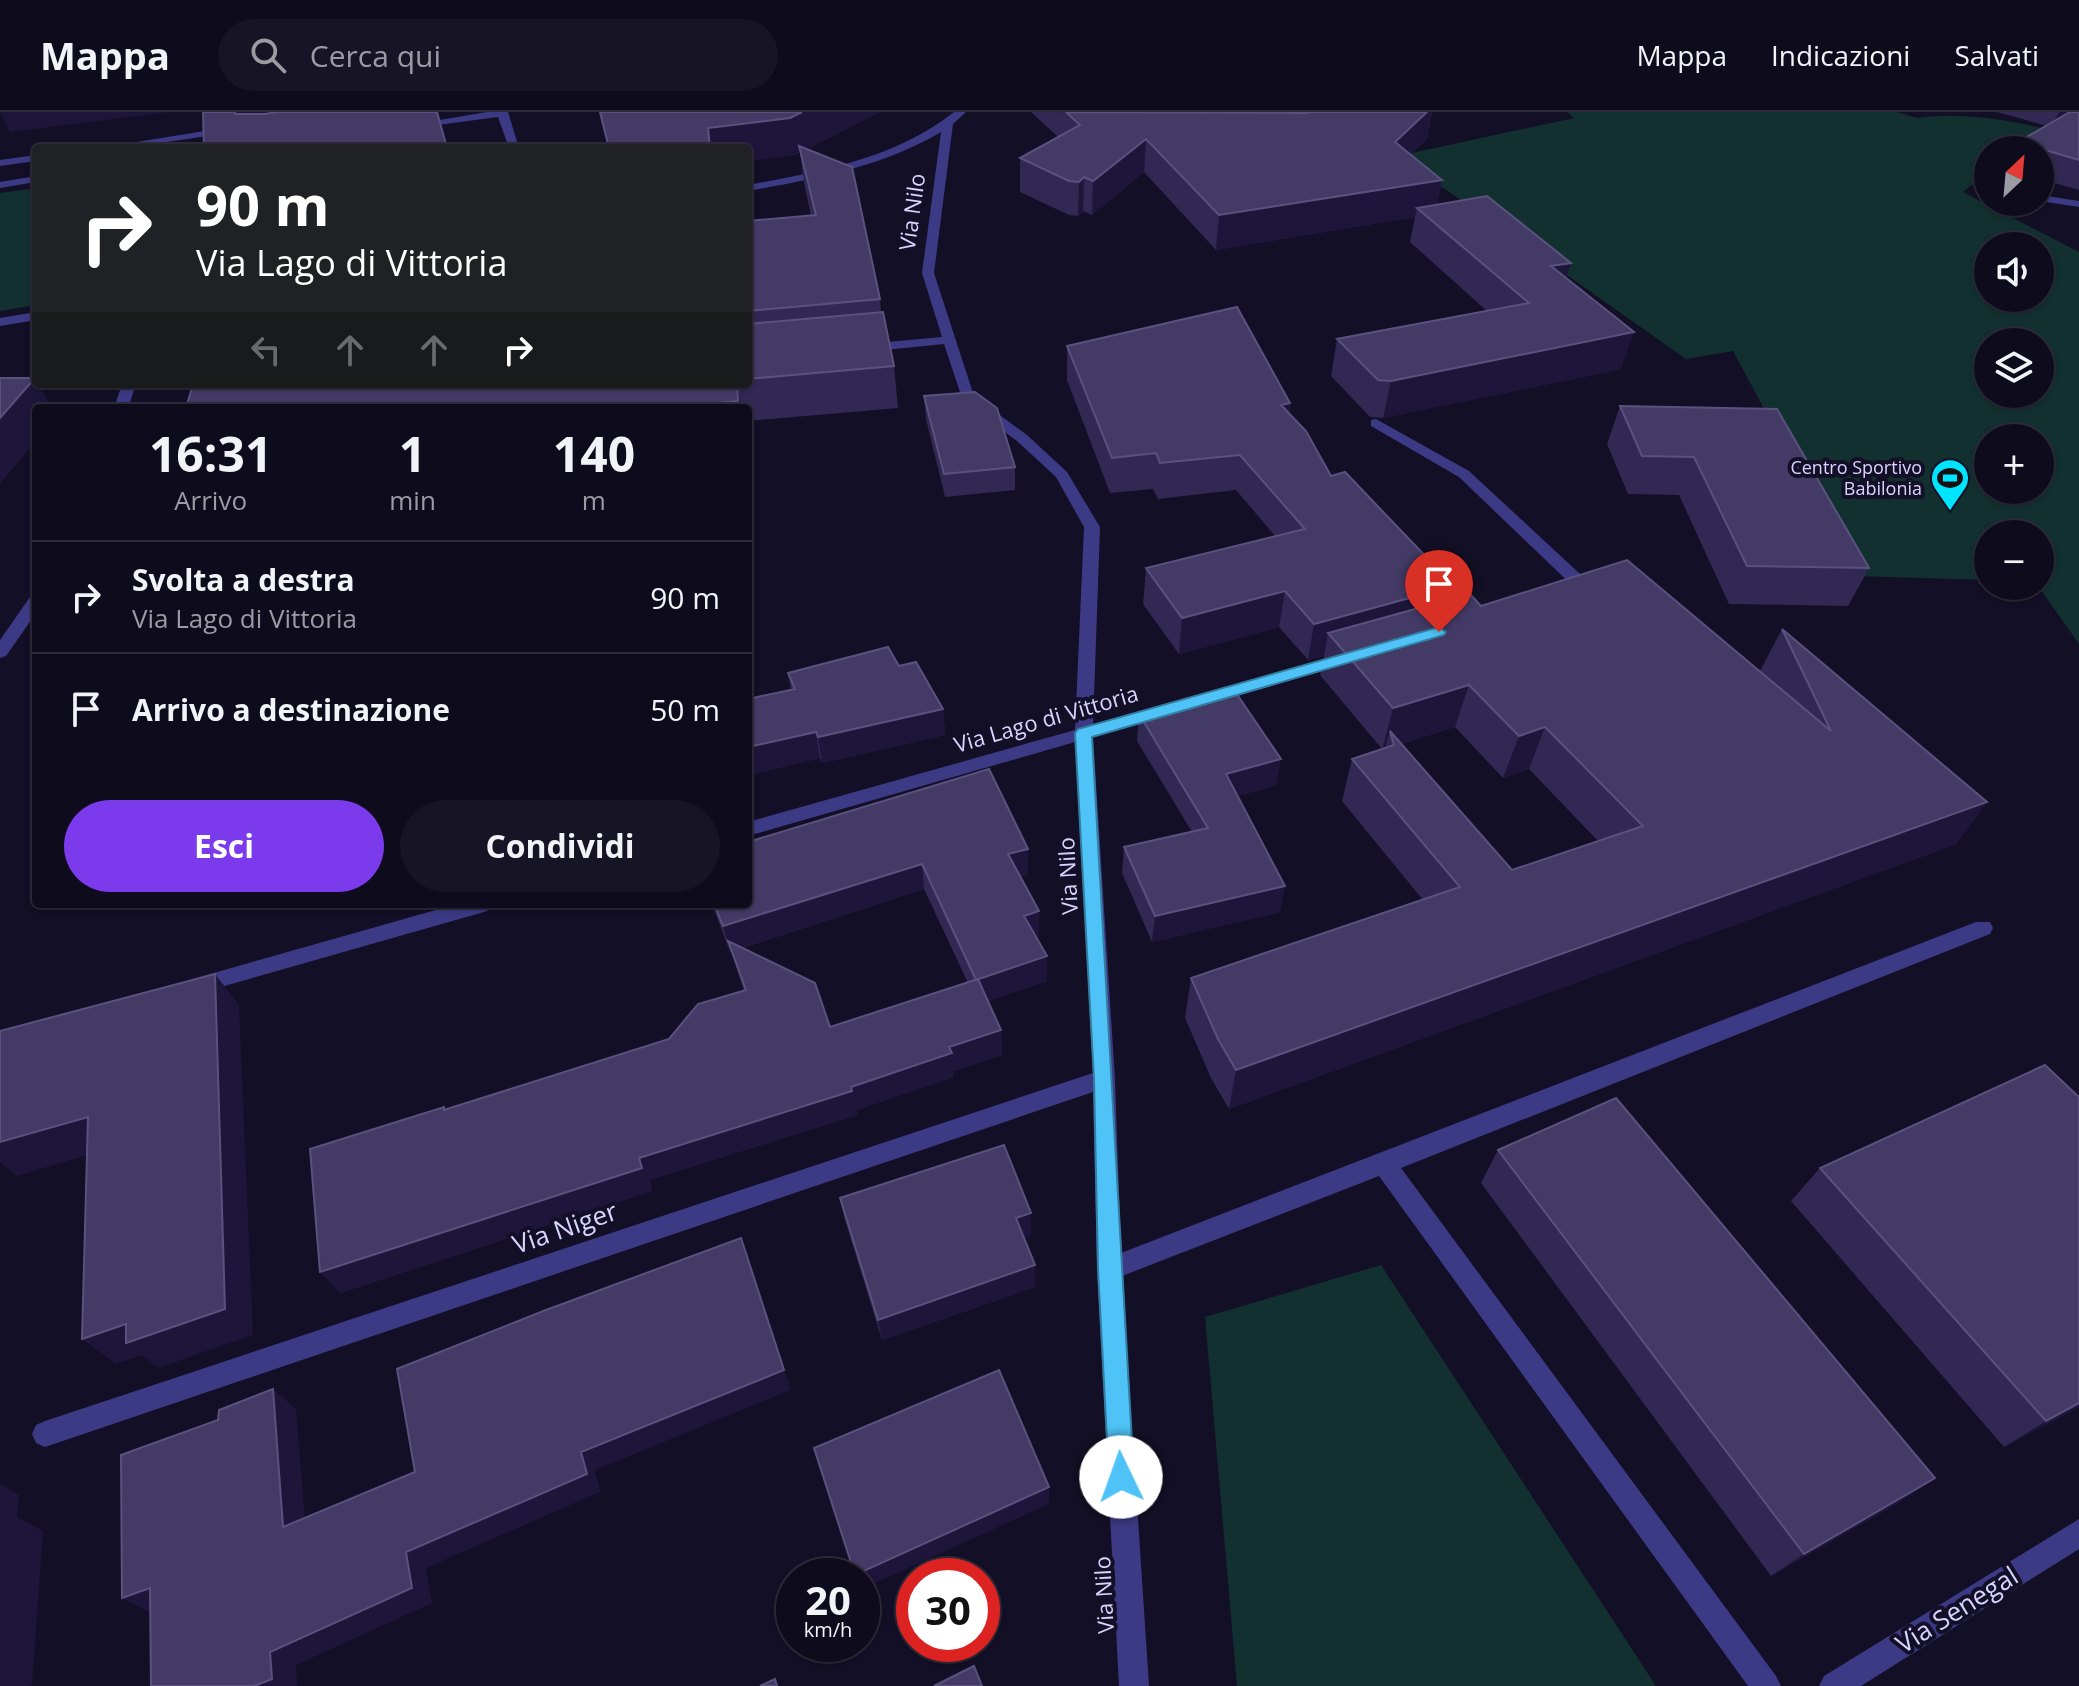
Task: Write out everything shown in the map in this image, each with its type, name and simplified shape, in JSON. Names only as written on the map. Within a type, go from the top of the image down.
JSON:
[{"type":"street","points":[[395,128],[502,112],[513,144]]},
{"type":"street","points":[[752,187],[836,171],[892,154],[955,118]]},
{"type":"street","name":"Via Nilo","points":[[955,118],[928,273],[968,398],[1022,438],[1062,475],[1092,527],[1084,733],[1104,1079],[1109,1269],[1134,1686]]},
{"type":"street","points":[[132,144],[242,128]]},
{"type":"street","points":[[0,163],[32,159]]},
{"type":"street","points":[[0,185],[32,180]]},
{"type":"street","points":[[2054,200],[2079,204]]},
{"type":"street","points":[[0,322],[32,317]]},
{"type":"street","points":[[856,349],[949,340]]},
{"type":"street","points":[[1376,423],[1464,474],[1579,592]]},
{"type":"street","points":[[0,652],[32,607]]},
{"type":"street","name":"Via Lago di Vittoria","points":[[752,828],[1373,651]]},
{"type":"street","points":[[182,990],[470,908]]},
{"type":"street","points":[[1109,1269],[1983,928]]},
{"type":"street","name":"Via Niger","points":[[45,1434],[1104,1079]]},
{"type":"street","points":[[1384,1164],[1766,1686]]},
{"type":"street","name":"Via Senegal","points":[[1834,1686],[2079,1533]]},
{"type":"green space","points":[[1567,112],[1897,112],[1917,118],[1981,118],[2045,129],[2035,136],[1974,136],[1974,183],[1963,192],[1974,198],[1974,216],[2009,216],[2040,232],[1974,232],[1974,312],[2054,312],[2054,239],[2079,252],[2079,644],[2048,600],[2054,600],[2054,520],[1974,520],[1974,580],[1854,576],[1733,351],[1686,359],[1398,156],[1574,118]]},
{"type":"green space","points":[[32,189],[32,306],[0,311],[0,193]]},
{"type":"green space","points":[[1381,1265],[1656,1686],[1237,1686],[1205,1317]]},
{"type":"building","points":[[203,112],[437,112],[446,144],[204,144]]},
{"type":"building","points":[[600,112],[802,112],[790,118],[708,128],[710,144],[608,144]]},
{"type":"building","points":[[1066,112],[1427,112],[1395,142],[1442,180],[1219,215],[1146,139],[1093,181],[1084,177],[1079,182],[1069,181],[1020,158],[1080,125]]},
{"type":"building","points":[[2070,112],[2079,112],[2079,160],[2054,153],[2054,136],[2028,136]]},
{"type":"building","points":[[799,146],[852,167],[880,299],[752,311],[752,221],[816,215]]},
{"type":"building","points":[[1487,196],[1571,263],[1551,266],[1634,332],[1391,381],[1378,380],[1337,339],[1529,303],[1417,208]]},
{"type":"building","points":[[1237,307],[1290,403],[1281,405],[1306,431],[1331,476],[1345,472],[1454,586],[1314,624],[1285,591],[1182,618],[1146,568],[1305,529],[1240,455],[1160,463],[1156,453],[1112,458],[1067,346]]},
{"type":"building","points":[[883,312],[894,366],[752,379],[752,324]]},
{"type":"building","points":[[0,378],[32,378],[32,381],[0,418]]},
{"type":"building","points":[[192,388],[737,388],[738,401],[708,404],[187,404]]},
{"type":"building","points":[[975,392],[997,408],[1015,467],[944,474],[924,396]]},
{"type":"building","points":[[1620,406],[1777,409],[1869,568],[1747,566],[1694,457],[1642,456]]},
{"type":"building","points":[[1627,560],[1831,731],[1782,629],[1987,802],[1236,1070],[1218,1039],[1191,978],[1460,887],[1352,759],[1394,745],[1390,731],[1512,870],[1643,826],[1545,727],[1519,736],[1469,685],[1393,708],[1328,633],[1470,594],[1481,606]]},
{"type":"building","points":[[888,647],[899,666],[916,662],[943,709],[818,737],[816,732],[752,746],[752,698],[795,689],[788,673]]},
{"type":"building","points":[[1234,690],[1281,759],[1226,774],[1285,886],[1155,916],[1124,847],[1208,828],[1139,714]]},
{"type":"building","points":[[989,769],[1028,849],[1008,854],[1039,911],[1024,916],[1047,956],[976,980],[922,864],[723,926],[716,908],[752,908],[752,841]]},
{"type":"building","points":[[728,941],[815,983],[830,1027],[978,979],[1001,1030],[949,1047],[952,1053],[851,1087],[852,1091],[639,1158],[642,1168],[320,1272],[310,1149],[669,1039],[698,1004],[746,990]]},
{"type":"building","points":[[215,974],[225,1309],[126,1343],[126,1324],[82,1339],[88,1117],[0,1142],[0,1031]]},
{"type":"building","points":[[2045,1065],[2079,1097],[2079,1403],[2046,1421],[1820,1168]]},
{"type":"building","points":[[1616,1098],[1935,1478],[1804,1554],[1498,1150]]},
{"type":"building","points":[[1004,1145],[1031,1213],[1016,1218],[1035,1265],[878,1320],[840,1198]]},
{"type":"building","points":[[741,1238],[784,1370],[581,1452],[587,1474],[406,1552],[412,1588],[270,1652],[272,1679],[254,1686],[151,1686],[150,1588],[122,1598],[121,1455],[218,1420],[219,1410],[273,1389],[283,1527],[415,1472],[397,1369]]},
{"type":"building","points":[[999,1370],[1049,1487],[880,1564],[880,1558],[850,1558],[814,1448]]},
{"type":"building","points":[[974,1666],[982,1686],[934,1686]]},
{"type":"building","points":[[775,1679],[777,1686],[760,1686]]},
{"type":"place","name":"Centro Sportivo Babilonia","points":[[1950,512]]},
{"type":"route","points":[[1121,1477],[1109,1269],[1104,1079],[1084,733],[1439,632]]}]
